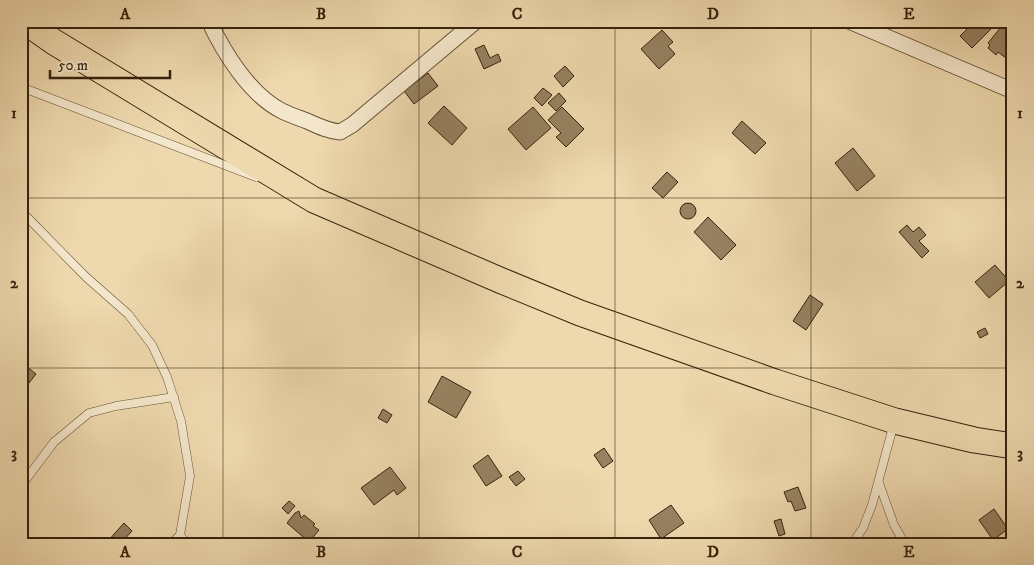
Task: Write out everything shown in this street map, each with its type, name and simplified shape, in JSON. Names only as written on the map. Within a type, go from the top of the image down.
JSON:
[{"type":"main road","points":[[24,21],[54,42],[314,200],[580,314],[895,422],[974,440],[1013,446]]},
{"type":"street","points":[[209,21],[226,54],[249,84],[260,94],[280,110],[325,129],[340,132],[352,125],[476,21]]},
{"type":"street","points":[[849,21],[1013,91]]},
{"type":"lane","points":[[21,87],[314,200]]},
{"type":"lane","points":[[21,212],[86,277],[128,314],[152,345],[167,377],[181,421],[190,476],[180,535],[171,544]]},
{"type":"lane","points":[[22,484],[54,442],[89,413],[116,406],[174,397]]},
{"type":"lane","points":[[852,544],[863,528],[879,483],[895,422]]},
{"type":"lane","points":[[879,483],[894,525],[904,544]]},
{"type":"lane","points":[[180,535],[187,544]]},
{"type":"building","points":[[975,21],[998,22],[972,48],[960,36]]},
{"type":"building","points":[[1006,21],[1010,25],[1013,21],[1013,60],[1011,62],[998,52],[996,55],[988,48],[990,45],[988,43]]},
{"type":"building","points":[[662,30],[673,42],[668,46],[675,54],[659,69],[641,49]]},
{"type":"building","points":[[484,45],[490,58],[498,54],[501,61],[484,69],[475,49]]},
{"type":"building","points":[[565,66],[574,76],[563,87],[554,76]]},
{"type":"building","points":[[428,73],[438,86],[414,104],[404,91]]},
{"type":"building","points":[[543,88],[552,95],[542,106],[534,98]]},
{"type":"building","points":[[559,93],[566,101],[556,111],[548,103]]},
{"type":"building","points":[[444,106],[467,128],[452,145],[428,123]]},
{"type":"building","points":[[533,107],[551,128],[526,150],[508,129]]},
{"type":"building","points":[[562,107],[584,129],[566,147],[556,137],[561,133],[548,120]]},
{"type":"building","points":[[742,121],[766,143],[755,154],[732,133]]},
{"type":"building","points":[[853,148],[875,176],[857,191],[835,163]]},
{"type":"building","points":[[667,172],[678,182],[663,198],[652,188]]},
{"type":"building","points":[[685,203],[691,203],[696,208],[694,217],[685,219],[680,214],[680,208]]},
{"type":"building","points":[[708,217],[736,245],[721,260],[694,232]]},
{"type":"building","points":[[907,225],[913,232],[919,227],[926,235],[919,241],[929,251],[922,258],[899,232]]},
{"type":"building","points":[[995,265],[1009,281],[989,298],[975,282]]},
{"type":"building","points":[[810,295],[823,304],[806,330],[793,321]]},
{"type":"building","points":[[985,328],[988,334],[980,338],[977,332]]},
{"type":"building","points":[[21,362],[36,374],[29,383],[21,377]]},
{"type":"building","points":[[442,376],[471,392],[456,418],[428,402]]},
{"type":"building","points":[[383,409],[392,415],[387,423],[378,418]]},
{"type":"building","points":[[604,448],[613,461],[603,468],[594,455]]},
{"type":"building","points":[[488,455],[502,476],[486,486],[473,466]]},
{"type":"building","points":[[390,467],[406,488],[397,495],[394,490],[374,505],[361,488]]},
{"type":"building","points":[[518,471],[525,479],[516,486],[509,477]]},
{"type":"building","points":[[798,487],[806,508],[795,511],[791,501],[788,502],[784,492]]},
{"type":"building","points":[[289,501],[295,506],[288,514],[282,508]]},
{"type":"building","points":[[671,505],[684,523],[661,539],[649,520]]},
{"type":"building","points":[[994,509],[1008,529],[993,540],[979,520]]},
{"type":"building","points":[[299,511],[301,518],[304,515],[319,530],[309,542],[287,523]]},
{"type":"building","points":[[781,519],[785,534],[779,536],[774,521]]},
{"type":"building","points":[[124,523],[132,531],[120,544],[109,544],[107,542]]}]
